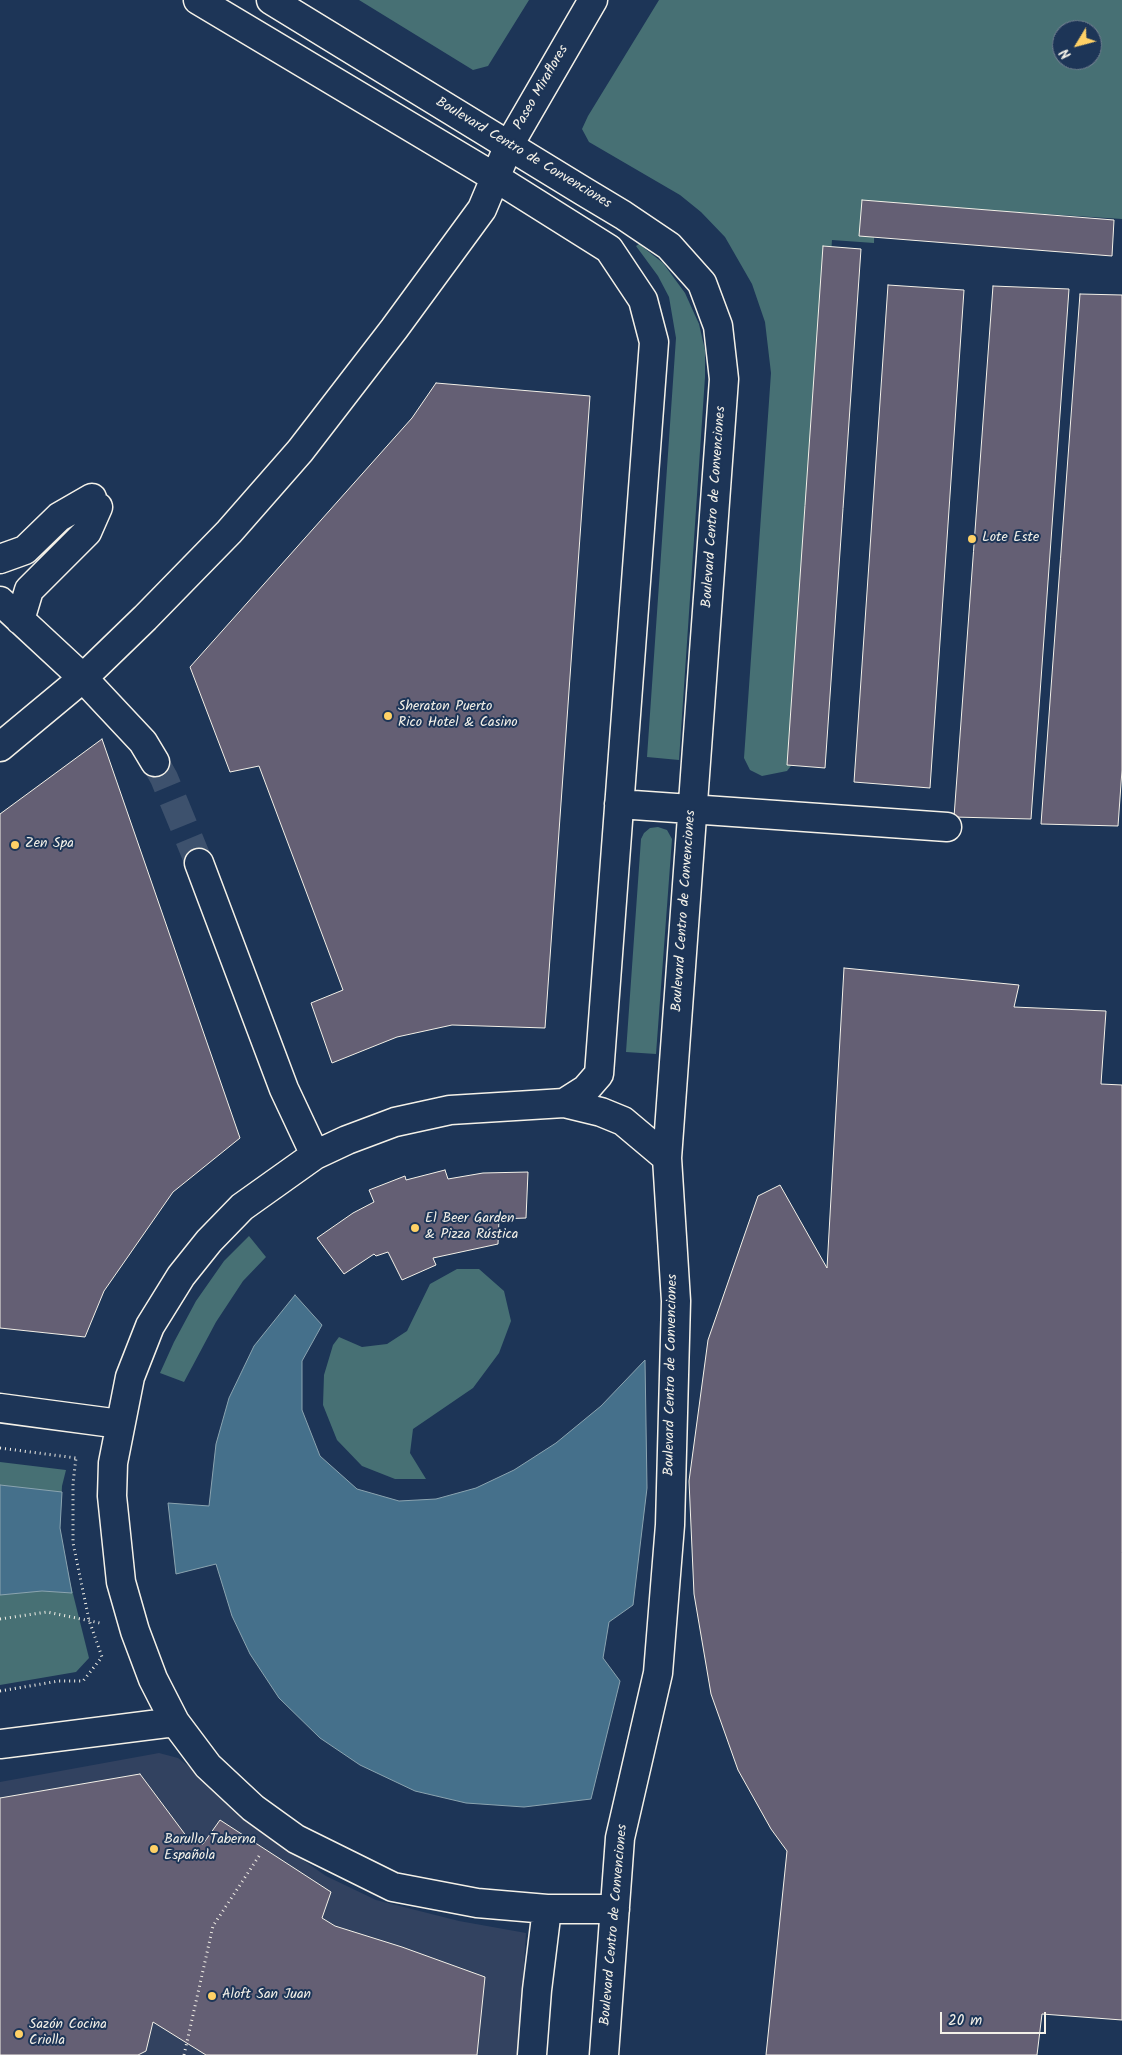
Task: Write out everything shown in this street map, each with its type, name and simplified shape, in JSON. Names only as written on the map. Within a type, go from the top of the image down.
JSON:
[{"type":"street","points":[[198,0],[496,178],[609,250],[644,300],[654,342],[599,1074],[586,1089],[564,1103]]},
{"type":"street","name":"Boulevard Centro de Convenciones","points":[[271,0],[582,191],[623,214],[669,246],[702,283],[718,326],[724,379],[667,1158],[676,1301],[670,1526],[658,1673],[620,1838],[604,2055]]},
{"type":"street","name":"Paseo Miraflores","points":[[0,747],[83,678],[145,618],[229,532],[300,451],[482,210],[509,145],[593,0]]},
{"type":"street","points":[[0,559],[25,550],[59,517],[95,503],[87,532],[28,590],[20,620]]},
{"type":"street","points":[[0,601],[83,678],[143,742],[155,762]]},
{"type":"street","points":[[619,804],[947,827]]},
{"type":"street","points":[[199,863],[284,1089],[315,1155]]},
{"type":"street","points":[[615,1909],[547,1909],[477,1903],[393,1887],[296,1839],[253,1808],[208,1766],[175,1722],[152,1679],[135,1631],[121,1582],[112,1496],[113,1463],[130,1377],[150,1326],[181,1276],[209,1241],[242,1207],[315,1155],[347,1140],[394,1122],[450,1110],[564,1103],[601,1112],[623,1121],[667,1158]]},
{"type":"street","points":[[0,1408],[120,1424]]},
{"type":"street","points":[[0,1744],[175,1722]]},
{"type":"street","points":[[532,2055],[537,1990],[547,1909]]},
{"type":"path","points":[[0,1448],[113,1463]]},
{"type":"path","points":[[0,1691],[59,1681],[83,1681],[102,1658],[89,1620],[73,1543],[73,1483],[76,1458]]},
{"type":"path","points":[[0,1619],[47,1612],[135,1631]]},
{"type":"path","points":[[184,2055],[213,1926],[278,1826]]},
{"type":"shaded area","points":[[295,1295],[322,1325],[302,1361],[302,1410],[320,1456],[357,1489],[399,1501],[436,1499],[476,1488],[514,1470],[556,1443],[601,1406],[645,1360],[647,1488],[633,1605],[609,1622],[603,1658],[620,1681],[591,1799],[524,1807],[466,1803],[415,1791],[360,1765],[320,1738],[279,1698],[250,1654],[232,1616],[216,1564],[176,1574],[168,1503],[209,1506],[216,1444],[229,1398],[254,1346]]},
{"type":"shaded area","points":[[0,1485],[62,1492],[60,1528],[72,1593],[42,1591],[0,1595]]},
{"type":"shaded area","points":[[159,1753],[178,1758],[200,1775],[225,1801],[268,1836],[326,1876],[376,1900],[459,1921],[526,1933],[518,2055],[0,2055],[0,1782]]},
{"type":"green space","points":[[359,0],[529,0],[488,66],[473,70]]},
{"type":"green space","points":[[659,0],[1122,0],[1122,219],[875,203],[874,243],[832,240],[794,762],[787,771],[762,776],[750,770],[744,758],[771,373],[765,322],[752,284],[725,237],[701,212],[680,195],[589,142],[582,129],[588,116]]},
{"type":"green space","points":[[639,244],[663,263],[685,293],[699,324],[705,350],[705,377],[679,760],[647,757],[676,338],[669,297],[658,276],[636,246]]},
{"type":"green space","points":[[658,827],[667,830],[672,839],[656,1054],[626,1052],[641,839],[650,828]]},
{"type":"green space","points":[[249,1236],[266,1257],[243,1281],[216,1322],[184,1382],[160,1373],[196,1301],[224,1261]]},
{"type":"green space","points":[[457,1269],[479,1269],[504,1291],[511,1321],[499,1353],[473,1388],[413,1429],[410,1453],[426,1479],[395,1479],[362,1466],[337,1440],[323,1405],[324,1375],[333,1345],[339,1337],[362,1347],[387,1344],[407,1331],[430,1284]]},
{"type":"green space","points":[[0,1462],[66,1470],[62,1486],[60,1528],[66,1566],[89,1658],[76,1672],[0,1685]]},
{"type":"building","points":[[862,200],[1114,220],[1112,256],[859,236]]},
{"type":"building","points":[[823,246],[861,249],[825,768],[787,765]]},
{"type":"building","points":[[888,285],[964,290],[930,788],[854,782]]},
{"type":"building","points":[[993,286],[1069,289],[1031,819],[954,817]]},
{"type":"building","points":[[1080,294],[1122,295],[1122,770],[1118,826],[1041,824]]},
{"type":"building","name":"Sheraton Puerto Rico Hotel & Casino","points":[[436,383],[590,396],[545,1028],[452,1025],[397,1037],[332,1063],[311,1003],[343,990],[259,766],[230,772],[190,667],[412,418]]},
{"type":"building","points":[[102,739],[240,1138],[173,1192],[104,1291],[85,1337],[0,1328],[0,814]]},
{"type":"building","points":[[844,968],[1019,985],[1014,1007],[1106,1011],[1101,1084],[1122,1085],[1122,2020],[1042,2014],[1037,2055],[766,2055],[787,1851],[771,1829],[738,1770],[711,1694],[694,1594],[689,1481],[708,1340],[758,1196],[780,1185],[827,1268]]},
{"type":"building","name":"El Beer Garden & Pizza Rústica","points":[[445,1170],[448,1179],[483,1173],[528,1172],[526,1218],[499,1219],[498,1244],[433,1258],[436,1265],[402,1280],[388,1252],[376,1256],[374,1254],[344,1274],[317,1238],[353,1213],[374,1202],[369,1190],[405,1176],[406,1180]]},
{"type":"building","points":[[140,1774],[190,1841],[203,1844],[220,1820],[331,1892],[322,1918],[335,1926],[402,1947],[485,1977],[477,2055],[206,2055],[153,2022],[146,2051],[138,2055],[0,2055],[0,1798]]},
{"type":"tunnel","points":[[155,762],[164,778],[199,863]]},
{"type":"place","name":"Lote Este","points":[[972,539]]},
{"type":"place","name":"Sheraton Puerto Rico Hotel & Casino","points":[[388,716]]},
{"type":"place","name":"Zen Spa","points":[[15,845]]},
{"type":"place","name":"El Beer Garden & Pizza Rústica","points":[[415,1228]]},
{"type":"place","name":"Barullo Taberna Española","points":[[154,1849]]},
{"type":"place","name":"Aloft San Juan","points":[[212,1996]]},
{"type":"place","name":"Sazón Cocina Criolla","points":[[19,2034]]}]
